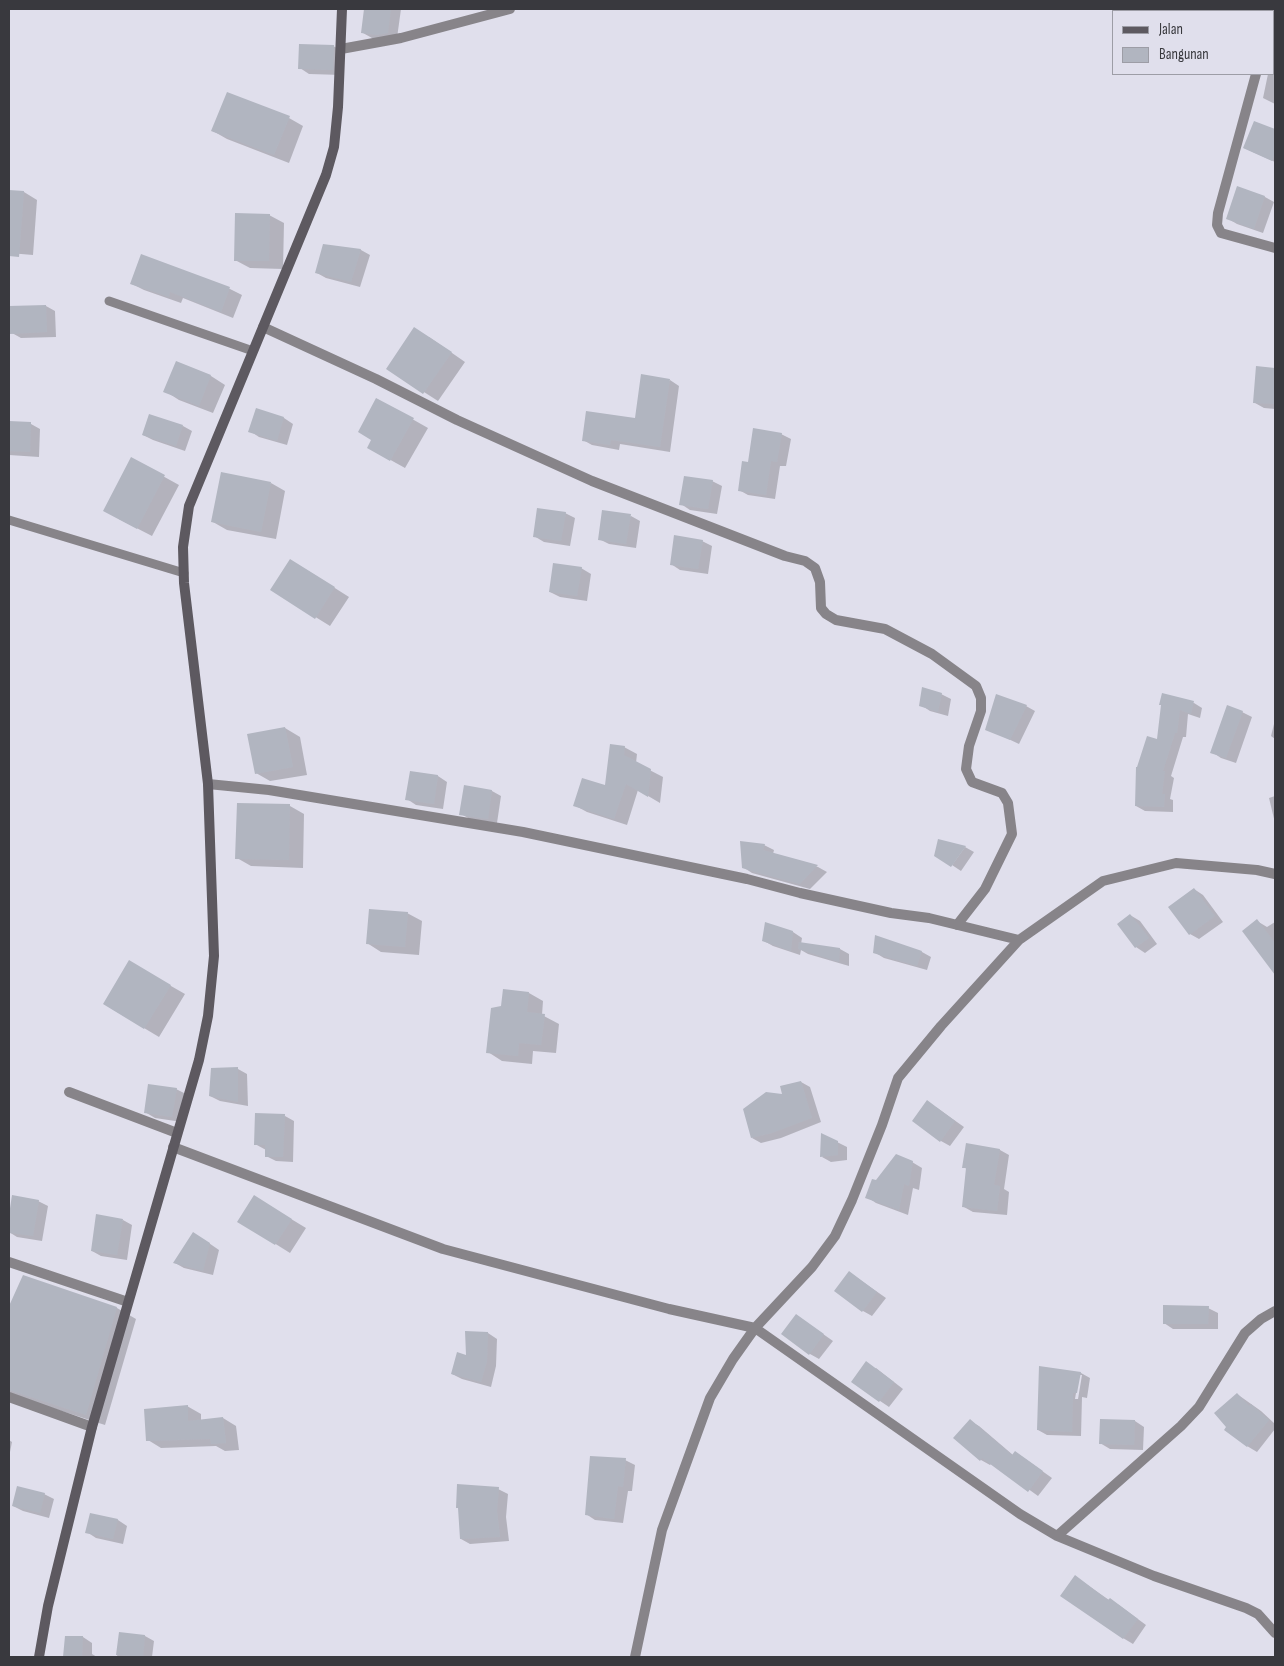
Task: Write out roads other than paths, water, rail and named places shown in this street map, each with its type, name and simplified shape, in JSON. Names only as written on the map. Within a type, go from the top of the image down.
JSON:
[{"type":"street","points":[[39,1657],[48,1606],[92,1427],[198,1060],[208,1016],[213,965],[208,784],[184,573],[183,547],[189,506],[326,175],[334,147],[338,107],[342,9]]},
{"type":"street","points":[[340,49],[401,38],[510,9]]},
{"type":"street","points":[[1256,75],[1218,213],[1217,225],[1221,233],[1275,248]]},
{"type":"street","points":[[263,327],[376,379],[457,420],[592,481],[768,549],[805,561],[815,568],[820,582],[821,608],[826,614],[836,620],[885,629],[932,654],[976,686],[982,698],[981,711],[969,746],[966,769],[972,782],[1002,793],[1008,803],[1012,834],[985,889],[957,925]]},
{"type":"street","points":[[208,784],[268,790],[523,832],[747,879],[891,913],[929,918],[1019,940]]},
{"type":"street","points":[[634,1657],[662,1530],[710,1398],[733,1359],[755,1328],[812,1267],[835,1236],[856,1192],[898,1078],[941,1026],[1019,940],[1103,881],[1176,863],[1257,870],[1275,874]]},
{"type":"street","points":[[69,1092],[177,1133]]},
{"type":"street","points":[[173,1147],[443,1249],[669,1309],[755,1328],[984,1491],[1057,1536],[1154,1576],[1246,1608],[1258,1614],[1275,1633]]},
{"type":"street","points":[[9,1262],[128,1302]]},
{"type":"street","points":[[1057,1536],[1181,1426],[1199,1407],[1245,1332],[1275,1311]]},
{"type":"street","points":[[9,1397],[92,1427]]},
{"type":"lane","points":[[109,301],[253,351]]},
{"type":"lane","points":[[9,520],[184,573]]}]
